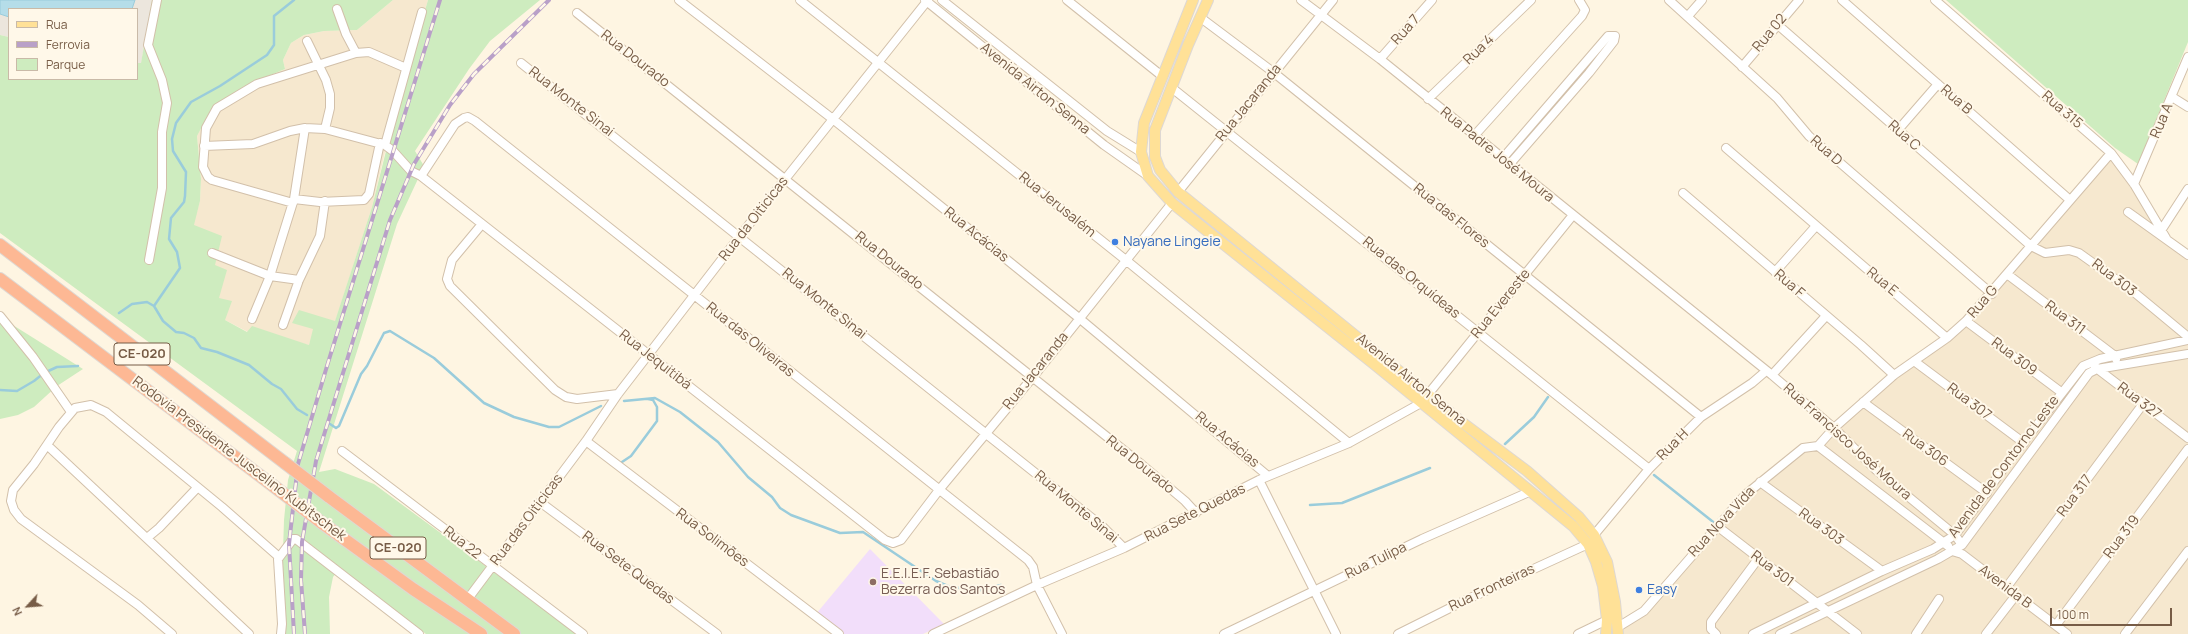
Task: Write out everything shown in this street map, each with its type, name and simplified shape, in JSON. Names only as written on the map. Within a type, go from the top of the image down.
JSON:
[{"type":"highway","name":"Rodovia Presidente Juscelino Kubitschek","points":[[0,245],[328,496],[514,634]]},
{"type":"highway","name":"Rodovia Presidente Juscelino Kubitschek","points":[[0,279],[322,523],[413,589],[481,634]]},
{"type":"main road","points":[[1172,88],[1188,45],[1208,0]]},
{"type":"main road","points":[[1141,152],[1144,123],[1177,42],[1190,2]]},
{"type":"main road","points":[[1177,42],[1188,45]]},
{"type":"main road","name":"Avenida Airton Senna","points":[[1172,88],[1155,130],[1155,157],[1160,170],[1178,192],[1393,373],[1421,403],[1529,492],[1573,526],[1588,544],[1603,586],[1607,620],[1606,634]]},
{"type":"main road","name":"Avenida Airton Senna","points":[[1141,152],[1148,176],[1172,203],[1377,360]]},
{"type":"main road","name":"Avenida Airton Senna","points":[[1393,373],[1429,393],[1564,502],[1594,535],[1607,562],[1612,581],[1618,631]]},
{"type":"street","points":[[149,260],[162,188],[162,132],[167,103],[162,80],[148,45],[157,0]]},
{"type":"street","name":"Rua Acácias","points":[[680,0],[834,120],[1079,318],[1268,476]]},
{"type":"street","name":"Rua Jerusalém","points":[[800,0],[1127,261],[1349,444]]},
{"type":"street","name":"Avenida Airton Senna","points":[[942,0],[1116,138],[1141,152]]},
{"type":"street","points":[[1067,0],[1162,76]]},
{"type":"street","name":"Rua Padre José Moura","points":[[1302,0],[1380,60],[1691,311]]},
{"type":"street","name":"Rua Jacaranda","points":[[1178,192],[1320,14],[1333,0]]},
{"type":"street","name":"Rua 7","points":[[1380,60],[1432,0]]},
{"type":"street","name":"Rua 4","points":[[1428,99],[1531,0]]},
{"type":"street","points":[[1474,136],[1582,16],[1585,10],[1579,0]]},
{"type":"street","name":"Rua D","points":[[1669,0],[1777,98],[1809,136],[1992,294]]},
{"type":"street","points":[[1688,16],[1702,0]]},
{"type":"street","name":"Rua 02","points":[[1742,67],[1799,0]]},
{"type":"street","name":"Rua B","points":[[1842,0],[2070,200]]},
{"type":"street","name":"Rua 315","points":[[1935,0],[2111,154],[2134,184],[2166,238]]},
{"type":"street","name":"Rua da Oiticicas","points":[[586,441],[618,394],[649,356],[739,237],[834,120],[926,1]]},
{"type":"street","name":"Avenida Airton Senna","points":[[926,1],[1104,145],[1148,176]]},
{"type":"street","points":[[337,9],[346,34],[356,53]]},
{"type":"street","points":[[406,68],[369,52],[356,53],[319,63],[258,84],[224,103],[212,115],[206,128],[204,146],[203,167],[208,177],[212,180],[293,201],[360,201],[367,198],[382,144],[406,68],[422,12]]},
{"type":"street","name":"Rua Dourado","points":[[577,13],[1033,377],[1087,423],[1141,464],[1185,501],[1196,514]]},
{"type":"street","name":"Rua das Flores","points":[[1201,18],[1274,72],[1700,417]]},
{"type":"street","name":"Rua C","points":[[1778,25],[2031,246]]},
{"type":"street","points":[[1502,159],[1608,36],[1615,36],[1614,41],[1589,72],[1509,165]]},
{"type":"street","points":[[307,40],[319,63],[330,94],[330,108],[324,129]]},
{"type":"street","name":"Rua A","points":[[2134,184],[2188,57]]},
{"type":"street","name":"Rua Monte Sinai","points":[[521,63],[1103,527],[1124,548]]},
{"type":"street","points":[[1582,66],[1589,72]]},
{"type":"street","points":[[1023,79],[1030,71]]},
{"type":"street","points":[[1898,130],[1938,84]]},
{"type":"street","name":"Rua das Orquídeas","points":[[1172,88],[1648,469]]},
{"type":"street","points":[[2172,97],[2188,107]]},
{"type":"street","points":[[1544,110],[1551,117]]},
{"type":"street","name":"Rua das Oliveiras","points":[[421,176],[455,124],[460,119],[468,117],[496,137],[938,490],[1028,560],[1033,567],[1037,585],[1062,634]]},
{"type":"street","points":[[204,146],[253,144],[290,131],[304,128],[324,129],[382,144]]},
{"type":"street","points":[[252,319],[270,276],[293,201],[304,128]]},
{"type":"street","name":"Rua Jequitibá","points":[[382,144],[394,151],[411,171],[421,176],[885,540],[893,543],[901,540]]},
{"type":"street","name":"Rua E","points":[[1726,148],[1947,338]]},
{"type":"street","name":"Rua G","points":[[1834,428],[1894,375],[1947,338],[1966,321],[1992,294],[2007,274],[2111,154]]},
{"type":"street","points":[[2162,229],[2188,189]]},
{"type":"street","name":"Rua F","points":[[1683,193],[1894,375]]},
{"type":"street","points":[[283,325],[299,280],[320,236],[325,201]]},
{"type":"street","name":"Rua Jacaranda","points":[[901,540],[938,490],[1033,377],[1172,203]]},
{"type":"street","points":[[2128,212],[2188,254]]},
{"type":"street","name":"Rua Evereste","points":[[1429,393],[1573,215]]},
{"type":"street","points":[[482,224],[452,260],[447,279],[450,286],[555,390],[566,397],[577,399],[618,394]]},
{"type":"street","points":[[1775,272],[1816,226]]},
{"type":"street","name":"Rua 303","points":[[2031,246],[2045,253],[2069,250],[2079,253],[2135,293],[2188,338]]},
{"type":"street","points":[[212,253],[270,276],[299,280]]},
{"type":"street","name":"Rua 311","points":[[2007,274],[2116,356]]},
{"type":"street","name":"Rua Francisco José Moura","points":[[1691,311],[1769,373],[1834,428],[1876,470],[1955,535],[1962,545]]},
{"type":"street","points":[[0,316],[71,412]]},
{"type":"street","name":"Rua H","points":[[1594,535],[1648,469],[1700,417],[1769,373],[1826,316]]},
{"type":"street","name":"Rua 309","points":[[1966,321],[2061,392]]},
{"type":"street","name":"Avenida de Contorno Leste","points":[[1753,634],[1882,571],[1946,543],[1955,535],[1987,493],[2061,392],[2077,372],[2089,363],[2188,338]]},
{"type":"street","points":[[2116,356],[2118,366]]},
{"type":"street","points":[[2097,369],[2186,356]]},
{"type":"street","name":"Rua 307","points":[[1914,361],[2024,443]]},
{"type":"street","name":"Rua 327","points":[[2089,363],[2188,438]]},
{"type":"street","name":"Avenida de Contorno Leste","points":[[1780,634],[1962,545],[2089,373],[2097,369]]},
{"type":"street","name":"Rua Sete Quedas","points":[[933,634],[1037,585],[1124,548],[1196,514],[1259,480],[1349,444],[1421,403],[1429,393]]},
{"type":"street","name":"Rua 306","points":[[1863,402],[1987,493]]},
{"type":"street","points":[[172,634],[138,605],[70,557],[17,515],[11,501],[13,490],[34,464],[71,412],[86,404],[106,412],[278,557]]},
{"type":"street","name":"Rua 317","points":[[2006,588],[2143,404]]},
{"type":"street","points":[[1818,446],[1834,428]]},
{"type":"street","name":"Rua das Oiticicas","points":[[467,600],[586,441]]},
{"type":"street","name":"Rua Solimões","points":[[586,441],[839,634]]},
{"type":"street","points":[[47,445],[249,634]]},
{"type":"street","name":"Rua Francisco José Moura","points":[[1818,446],[1946,543],[1952,551]]},
{"type":"street","name":"Rua Nova Vida","points":[[1618,631],[1644,611],[1745,495],[1803,448],[1818,446]]},
{"type":"street","name":"Rua 319","points":[[2056,625],[2188,449]]},
{"type":"street","name":"Rua 22","points":[[342,451],[583,634]]},
{"type":"street","name":"Rua Acácias","points":[[1259,480],[1336,634]]},
{"type":"street","name":"Rua 303","points":[[1760,482],[1882,571]]},
{"type":"street","points":[[147,538],[159,528],[197,488]]},
{"type":"street","name":"Rua Tulipa","points":[[1224,634],[1422,539],[1529,492]]},
{"type":"street","name":"Rua Sete Quedas","points":[[540,502],[717,634]]},
{"type":"street","name":"Rua 301","points":[[1717,526],[1827,611],[1846,631],[1857,634]]},
{"type":"street","points":[[281,634],[282,624],[277,567],[278,557],[293,539],[296,539],[419,634]]},
{"type":"street","name":"Rua Fronteiras","points":[[1398,634],[1466,600],[1588,544]]},
{"type":"street","points":[[1962,545],[1962,554]]},
{"type":"street","name":"Avenida B","points":[[1952,551],[1962,554],[2065,633]]},
{"type":"street","points":[[2125,634],[2188,551]]},
{"type":"street","points":[[1716,634],[1711,629],[1711,622],[1758,559]]},
{"type":"street","points":[[1986,634],[2016,596]]},
{"type":"street","points":[[1916,634],[1939,598]]},
{"type":"street","points":[[1578,634],[1607,620]]},
{"type":"shaded area","points":[[0,0],[152,0],[141,64],[138,63],[138,8],[8,8],[8,37],[0,35]]},
{"type":"shaded area","points":[[393,0],[428,0],[385,152],[372,207],[335,322],[314,329],[309,345],[248,332],[225,320],[219,298],[215,265],[193,225],[200,201],[201,179],[197,136],[211,108],[245,86],[285,69],[283,60],[291,43],[304,35],[324,31],[357,30]]},
{"type":"shaded area","points":[[2111,153],[2166,238],[2188,255],[2188,634],[1618,634],[1618,627],[1644,611],[1717,526],[1795,454],[1818,446],[1863,402],[1947,338]]},
{"type":"shaded area","name":"E.E.I.E.F. Sebastião Bezerra dos Santos","points":[[870,549],[944,624],[923,634],[843,634],[816,614]]},
{"type":"green space","points":[[152,0],[393,0],[357,30],[324,31],[304,35],[291,43],[283,60],[285,69],[245,86],[212,108],[197,136],[201,179],[200,201],[194,225],[222,236],[215,265],[227,270],[219,298],[232,301],[225,320],[247,332],[252,326],[309,345],[313,329],[292,323],[299,310],[335,321],[372,207],[395,115],[428,0],[540,0],[490,41],[469,69],[415,151],[424,166],[397,224],[319,472],[335,469],[374,484],[578,634],[426,634],[339,569],[333,577],[329,597],[330,634],[286,634],[282,582],[284,520],[288,480],[297,451],[0,233],[0,35],[8,37],[8,80],[138,80],[138,63],[141,63]]},
{"type":"green space","points":[[1946,0],[2188,0],[2188,42],[2138,164],[2115,148]]},
{"type":"green space","points":[[0,317],[83,369],[57,386],[34,407],[18,415],[0,419]]},
{"type":"water","points":[[0,0],[135,0],[132,8],[8,8],[8,17],[0,14]]},
{"type":"waterway","points":[[154,306],[180,268],[177,252],[169,239],[171,218],[184,202],[185,196],[186,172],[173,151],[172,139],[176,123],[191,102],[220,86],[267,55],[274,45],[274,16],[294,0]]},
{"type":"waterway","points":[[119,313],[132,304],[147,302],[154,306],[163,321],[176,332],[184,333],[194,338],[201,348],[217,352],[249,365],[272,384],[281,389],[297,409],[307,415]]},
{"type":"waterway","points":[[330,424],[336,428],[339,426],[361,374],[367,366],[384,333],[390,331],[434,358],[484,403],[514,417],[549,427],[559,427],[601,406]]},
{"type":"waterway","points":[[0,390],[17,391],[44,373],[57,367],[78,366]]},
{"type":"waterway","points":[[1505,444],[1534,417],[1548,397]]},
{"type":"waterway","points":[[624,401],[655,398],[680,412],[718,442],[748,477],[772,497],[780,508],[791,515],[840,533],[863,532],[936,581],[948,586],[977,591],[1001,585]]},
{"type":"waterway","points":[[622,462],[631,456],[657,421],[657,407],[653,400],[648,399]]},
{"type":"waterway","points":[[1310,505],[1342,503],[1430,468]]},
{"type":"waterway","points":[[1654,475],[1717,525]]},
{"type":"railway","points":[[294,634],[289,544],[298,464],[440,0]]},
{"type":"railway","points":[[305,634],[301,580],[302,542],[316,461],[390,220],[414,164],[450,105],[474,74],[549,0]]},
{"type":"place","name":"Nayane Lingeie","points":[[1115,242]]},
{"type":"place","name":"E.E.I.E.F. Sebastião Bezerra dos Santos","points":[[873,582]]},
{"type":"place","name":"Easy","points":[[1639,590]]}]
